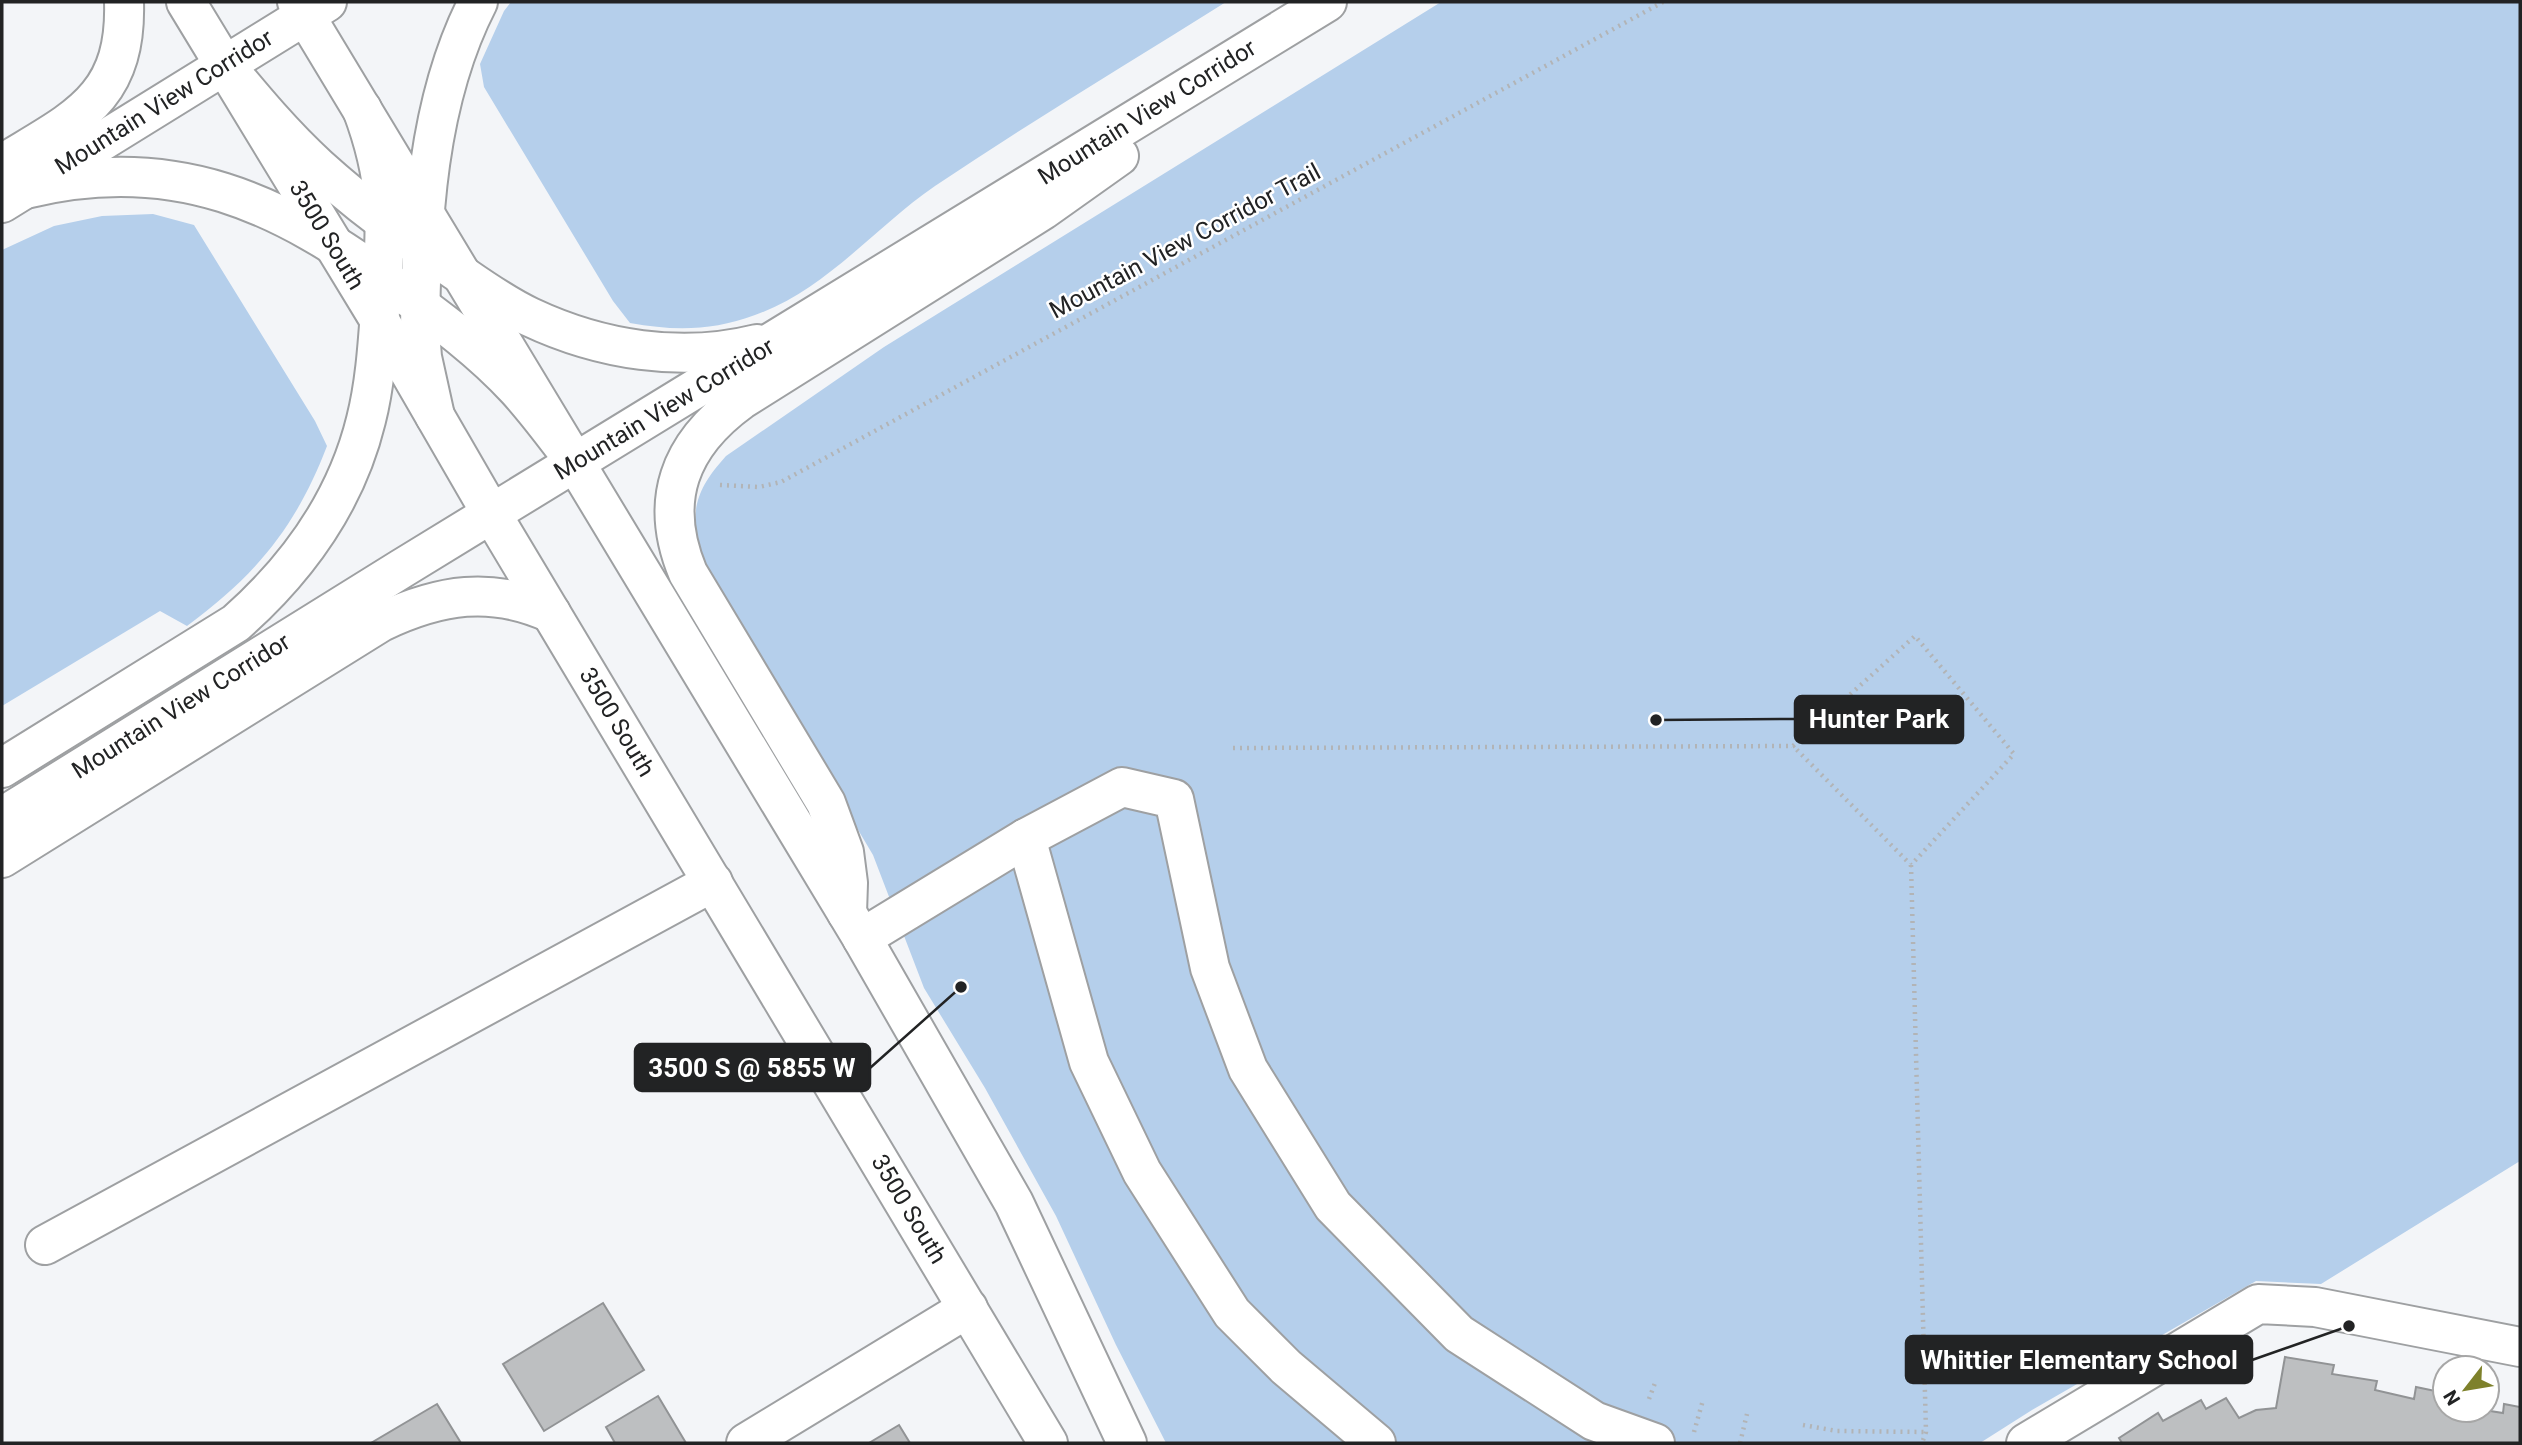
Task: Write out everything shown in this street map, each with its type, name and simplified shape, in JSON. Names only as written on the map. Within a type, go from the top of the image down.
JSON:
[{"type":"main road","points":[[10,186],[103,91],[120,54],[125,26],[124,2]]},
{"type":"main road","name":"3500 South","points":[[186,2],[380,321],[491,513],[1048,1443]]},
{"type":"main road","points":[[435,416],[422,356],[421,306],[430,170],[445,87],[457,50],[478,2]]},
{"type":"main road","points":[[310,6],[425,233],[462,275],[854,925],[1014,1203],[1126,1443]]},
{"type":"main road","name":"Mountain View Corridor","points":[[10,186],[225,65],[310,6]]},
{"type":"main road","points":[[854,925],[844,852],[826,803],[688,573],[679,551],[674,505],[677,484],[685,463],[708,427],[732,406],[1043,211],[1311,11]]},
{"type":"main road","name":"Mountain View Corridor","points":[[2,817],[491,513],[1311,11]]},
{"type":"main road","points":[[225,65],[269,117],[317,166],[387,223],[425,233]]},
{"type":"main road","points":[[2,768],[236,623],[265,597],[291,568],[331,509],[358,448],[372,386],[380,321],[387,223],[381,168],[362,109]]},
{"type":"main road","points":[[10,186],[99,176],[169,180],[236,196],[300,224],[383,278],[473,347],[516,388],[576,463]]},
{"type":"main road","points":[[462,275],[528,316],[585,338],[628,348],[661,353],[700,353],[739,349],[777,339]]},
{"type":"main road","points":[[2,858],[381,622],[408,609],[436,601],[496,597],[526,602],[551,613]]},
{"type":"main road","points":[[854,925],[1122,787],[1174,799],[1210,968],[1248,1069],[1333,1206],[1459,1334],[1594,1420],[1655,1443]]},
{"type":"main road","points":[[1026,838],[1089,1062],[1142,1172],[1232,1313],[1286,1367],[1376,1443]]},
{"type":"main road","points":[[45,1245],[713,882]]},
{"type":"main road","points":[[2026,1443],[2258,1304],[2315,1307],[2520,1347]]},
{"type":"main road","points":[[746,1443],[968,1308]]},
{"type":"path","name":"Mountain View Corridor Trail","points":[[718,485],[759,487],[792,477],[1663,2]]},
{"type":"path","points":[[1233,747],[1793,746],[1916,636],[2014,754],[1911,865]]},
{"type":"path","points":[[1793,746],[1911,865],[1926,1432],[1922,1443]]},
{"type":"path","points":[[1691,1443],[1703,1400]]},
{"type":"path","points":[[1740,1443],[1747,1414]]},
{"type":"path","points":[[1803,1425],[1837,1431],[1926,1432]]},
{"type":"shaded area","points":[[511,2],[1226,2],[935,186],[805,290],[781,304],[739,320],[708,327],[678,328],[630,323],[613,301],[484,87],[480,64],[504,11]]},
{"type":"shaded area","points":[[1441,2],[2520,2],[2520,1161],[2321,1284],[2256,1281],[2032,1410],[1980,1443],[1166,1443],[1116,1345],[1056,1216],[985,1088],[924,988],[873,855],[702,567],[696,534],[696,507],[706,483],[726,456],[884,347]]},
{"type":"shaded area","points":[[153,214],[194,225],[315,421],[327,446],[302,501],[287,525],[253,568],[212,607],[187,626],[160,611],[2,706],[2,250],[54,226],[102,216]]},
{"type":"building","points":[[603,1303],[644,1370],[544,1431],[503,1364]]},
{"type":"building","points":[[2285,1357],[2334,1365],[2332,1374],[2377,1381],[2375,1390],[2414,1399],[2416,1387],[2431,1390],[2431,1424],[2501,1424],[2504,1404],[2520,1407],[2520,1443],[2122,1443],[2119,1438],[2158,1413],[2163,1421],[2201,1400],[2206,1409],[2226,1398],[2239,1418],[2256,1410],[2276,1408]]},
{"type":"building","points":[[658,1396],[686,1443],[615,1443],[606,1427]]},
{"type":"building","points":[[437,1404],[461,1443],[371,1443]]},
{"type":"building","points":[[899,1425],[910,1443],[869,1443]]},
{"type":"place","name":"Hunter Park","points":[[1656,720]]},
{"type":"place","name":"3500 S @ 5855 W","points":[[961,987]]},
{"type":"place","name":"Whittier Elementary School","points":[[2349,1326]]}]
